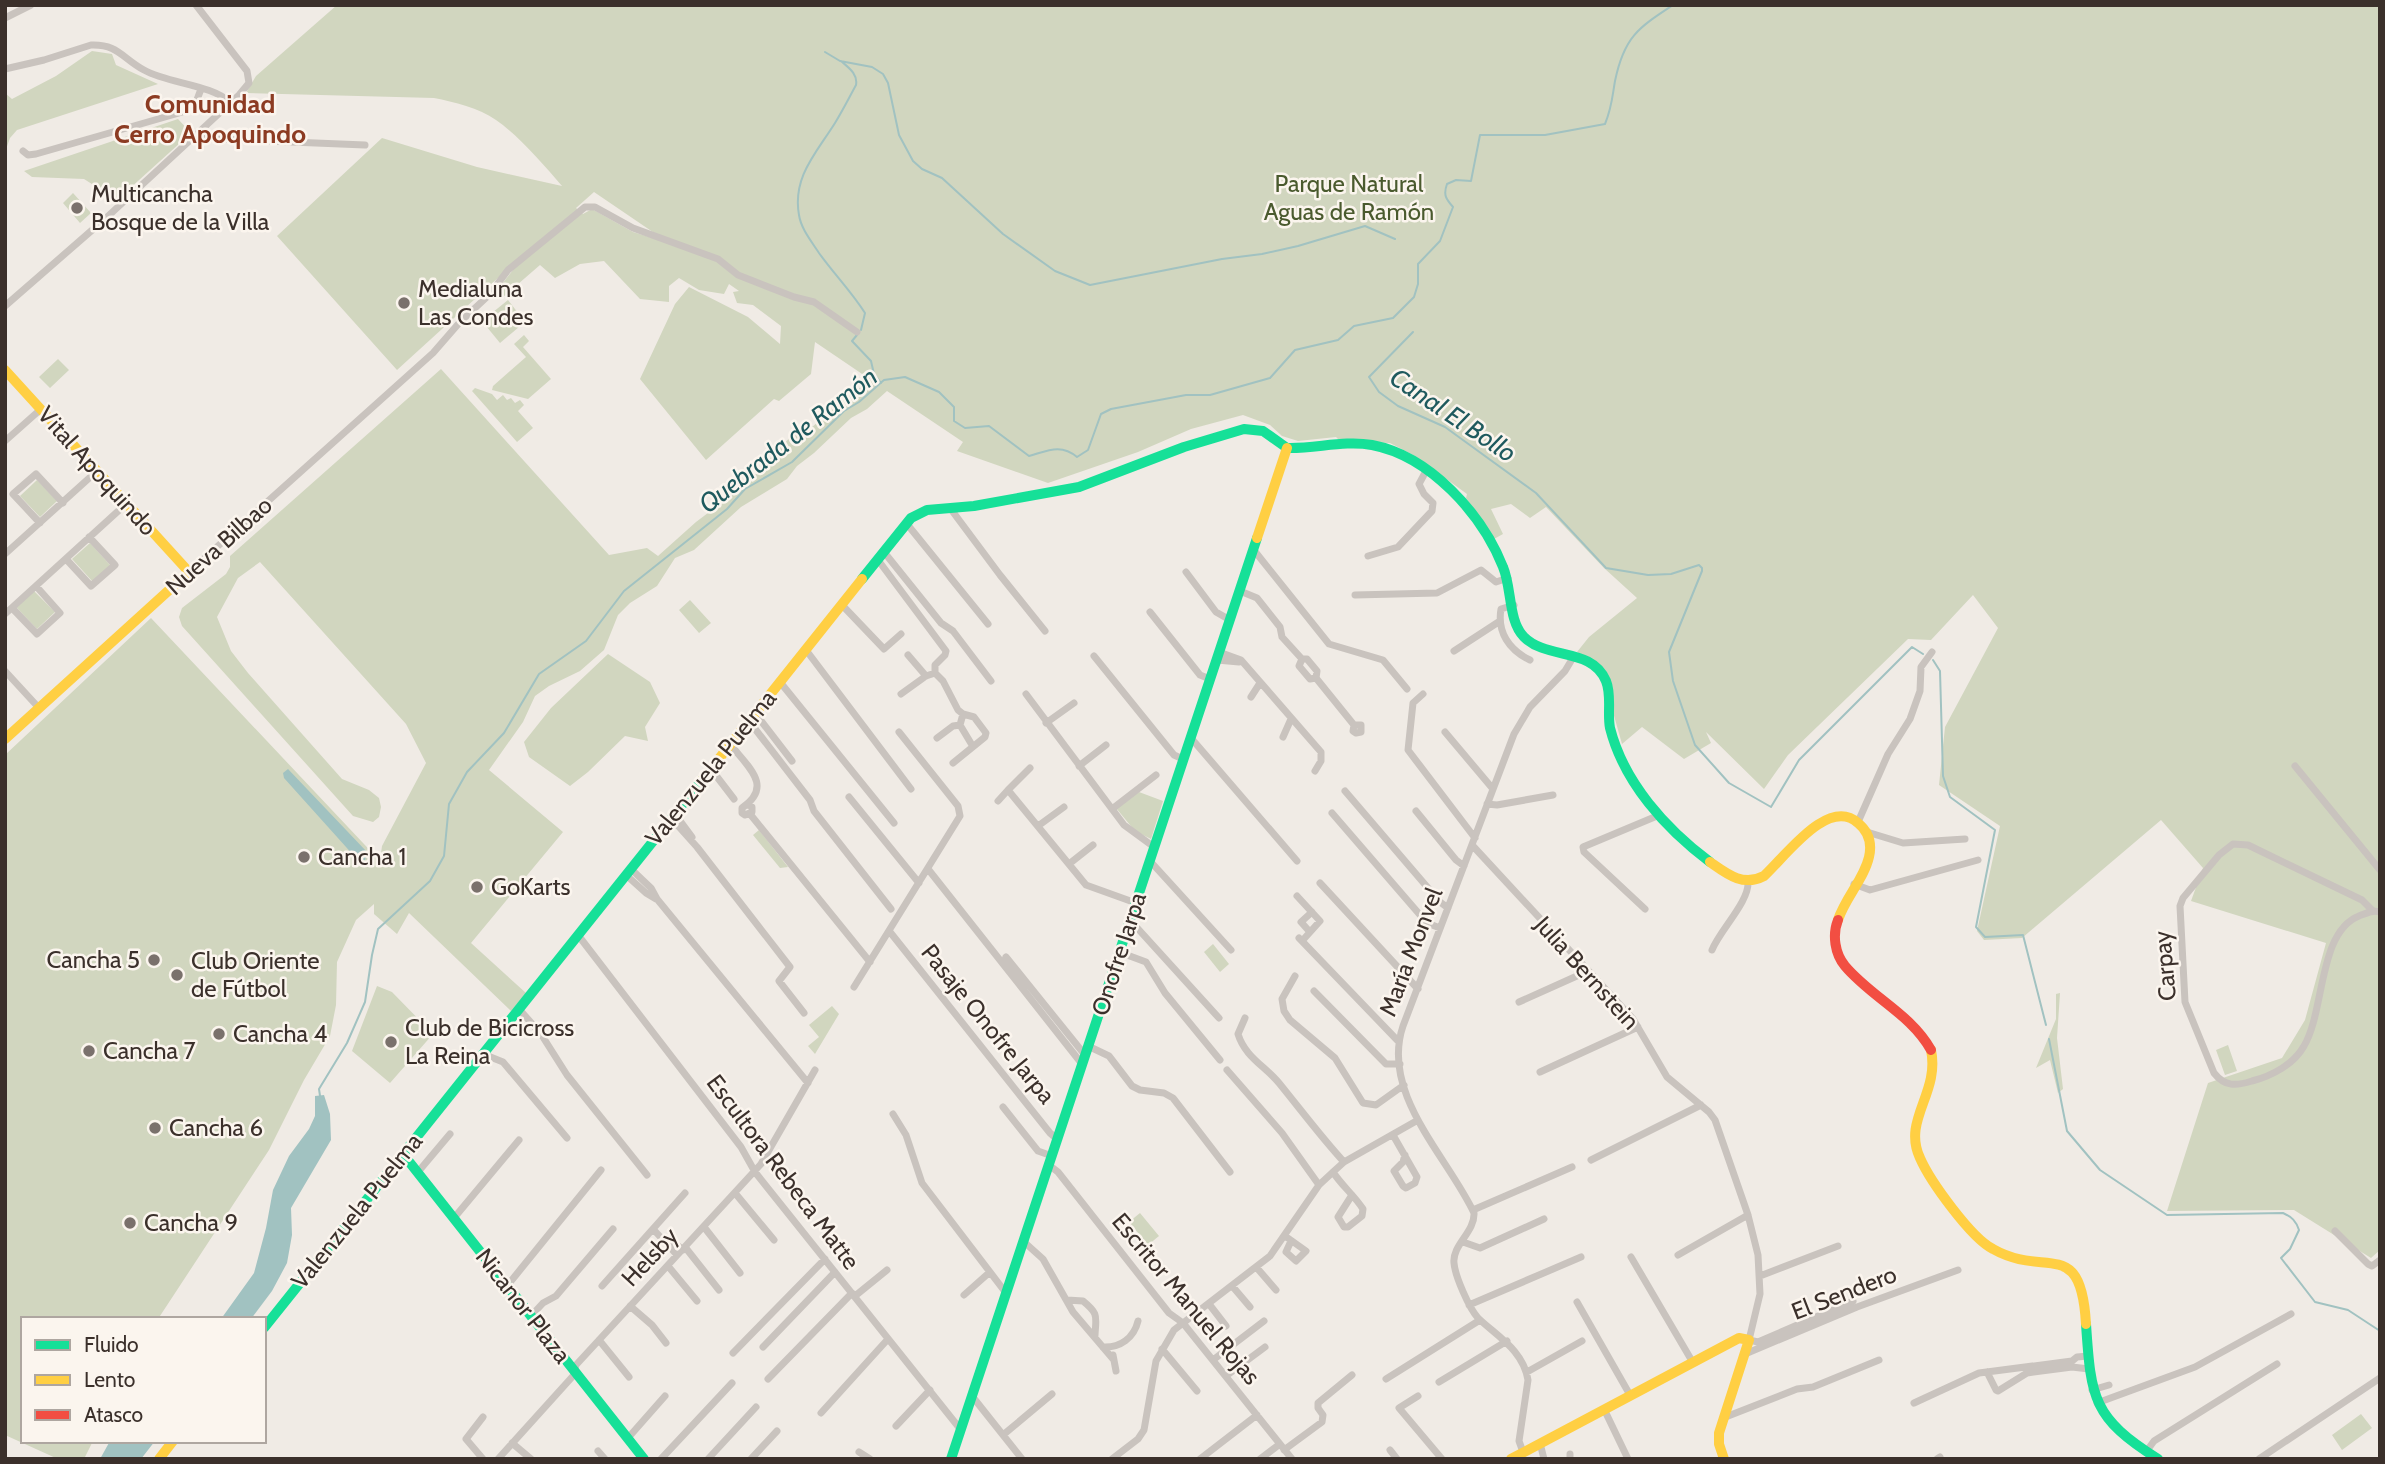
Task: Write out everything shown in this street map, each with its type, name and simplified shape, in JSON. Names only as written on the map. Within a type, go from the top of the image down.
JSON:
[{"type":"street","points":[[5,18],[31,5]]},
{"type":"street","points":[[5,306],[231,103],[249,83],[248,74],[196,5]]},
{"type":"street","points":[[5,69],[99,44],[116,48],[136,65],[155,76],[217,93],[231,103]]},
{"type":"street","points":[[23,150],[28,155],[36,154],[186,111],[195,105],[201,89]]},
{"type":"street","points":[[192,138],[365,145]]},
{"type":"street","name":"Nueva Bilbao","points":[[5,739],[433,353],[489,295],[515,263],[585,207],[591,206],[633,228],[718,259],[738,275],[793,297],[814,302],[857,332]]},
{"type":"street","name":"Vital Apoquindo","points":[[5,370],[189,572]]},
{"type":"street","points":[[6,442],[41,409]]},
{"type":"street","name":"Valenzuela Puelma","points":[[266,1325],[881,556],[918,514],[927,510],[1037,496],[1079,487],[1184,447],[1244,429],[1263,431],[1287,448]]},
{"type":"street","points":[[1287,448],[1337,444],[1377,446],[1403,455],[1457,497],[1492,544],[1508,578],[1516,625],[1525,639],[1539,647],[1574,656],[1600,671],[1606,681],[1611,731],[1639,789],[1657,816],[1673,832],[1730,875],[1748,881],[1765,875],[1800,838],[1828,819],[1843,816],[1858,822],[1867,832],[1870,846],[1868,862],[1845,898],[1837,920],[1835,943],[1838,954],[1848,969],[1921,1033],[1930,1047],[1933,1058],[1932,1080],[1914,1136],[1919,1158],[1978,1238],[1989,1248],[2017,1259],[2060,1264],[2074,1273],[2082,1287],[2085,1303],[2089,1369],[2096,1403],[2116,1431],[2158,1459]]},
{"type":"street","name":"Onofre Jarpa","points":[[951,1459],[1287,448]]},
{"type":"street","points":[[5,554],[97,471]]},
{"type":"street","points":[[1368,556],[1398,547],[1432,511],[1433,503],[1419,484],[1426,471]]},
{"type":"street","points":[[40,523],[13,494],[36,474],[63,502]]},
{"type":"street","points":[[5,614],[127,503]]},
{"type":"street","points":[[950,508],[1045,631]]},
{"type":"street","points":[[907,524],[988,624]]},
{"type":"street","points":[[66,559],[91,586],[115,565],[89,537]]},
{"type":"street","points":[[1253,549],[1329,644],[1383,660],[1407,689]]},
{"type":"street","points":[[881,556],[946,650],[946,654],[935,665],[935,673],[963,714],[974,718],[986,733],[985,737],[953,763]]},
{"type":"street","points":[[881,556],[941,623],[953,631],[991,681]]},
{"type":"street","points":[[1355,595],[1437,593],[1481,570],[1496,582],[1508,578]]},
{"type":"street","points":[[1186,572],[1216,612],[1230,620]]},
{"type":"street","points":[[12,608],[37,634],[60,613],[36,586]]},
{"type":"street","points":[[1240,590],[1257,598],[1280,626],[1282,637],[1317,671],[1316,678],[1354,725]]},
{"type":"street","points":[[842,605],[884,649],[901,634]]},
{"type":"street","points":[[1514,605],[1501,609],[1500,621],[1507,643],[1514,651],[1530,660]]},
{"type":"street","points":[[1150,612],[1195,669],[1204,678],[1210,679]]},
{"type":"street","points":[[1454,651],[1500,621]]},
{"type":"street","points":[[806,650],[911,789]]},
{"type":"street","points":[[1858,822],[1888,754],[1910,719],[1920,691],[1921,667],[1932,652]]},
{"type":"street","points":[[908,655],[926,676]]},
{"type":"street","points":[[1094,656],[1174,755],[1183,759]]},
{"type":"street","points":[[1218,656],[1243,663],[1321,752],[1321,761],[1315,771]]},
{"type":"street","name":"María Monvel","points":[[1473,1210],[1418,1120],[1404,1085],[1399,1042],[1473,841],[1523,716],[1570,664],[1574,656]]},
{"type":"street","points":[[5,671],[39,708]]},
{"type":"street","points":[[901,694],[926,676],[935,673]]},
{"type":"street","points":[[780,682],[894,823]]},
{"type":"street","points":[[1251,697],[1260,683]]},
{"type":"street","points":[[1026,694],[1112,809],[1133,834],[1154,847]]},
{"type":"street","name":"Julia Bernstein","points":[[1423,694],[1413,704],[1408,750],[1473,841],[1638,1027],[1667,1077],[1701,1105],[1718,1125],[1748,1215],[1760,1276],[1758,1303],[1749,1340],[1718,1438],[1724,1459]]},
{"type":"street","points":[[1046,723],[1074,703]]},
{"type":"street","points":[[963,714],[960,725],[972,746]]},
{"type":"street","points":[[752,717],[792,761]]},
{"type":"street","points":[[752,717],[810,800],[814,811],[891,909]]},
{"type":"street","points":[[1283,737],[1291,719]]},
{"type":"street","points":[[937,738],[953,726],[960,725]]},
{"type":"street","points":[[854,987],[961,816],[961,811],[899,732]]},
{"type":"street","points":[[1445,732],[1493,789]]},
{"type":"street","points":[[1191,738],[1297,861]]},
{"type":"street","points":[[730,744],[757,779],[755,794],[749,805],[743,806],[742,811],[746,815],[750,814],[870,962]]},
{"type":"street","points":[[1079,766],[1106,745]]},
{"type":"street","points":[[2295,766],[2380,870]]},
{"type":"street","points":[[998,801],[1030,768]]},
{"type":"street","points":[[711,769],[733,799]]},
{"type":"street","points":[[1112,809],[1156,775]]},
{"type":"street","points":[[1008,790],[1086,885],[1136,903]]},
{"type":"street","points":[[1345,791],[1448,908]]},
{"type":"street","points":[[1488,804],[1497,805],[1553,795]]},
{"type":"street","points":[[849,797],[919,883]]},
{"type":"street","points":[[1038,826],[1064,807]]},
{"type":"street","points":[[1416,811],[1464,866]]},
{"type":"street","points":[[1332,813],[1427,923],[1440,928]]},
{"type":"street","points":[[673,816],[790,967],[779,981],[804,1013]]},
{"type":"street","points":[[1645,909],[1584,852],[1583,847],[1657,816]]},
{"type":"street","points":[[1867,832],[1903,843],[1965,839]]},
{"type":"street","name":"Carpay","points":[[2233,844],[2248,845],[2356,897],[2377,911],[2353,918],[2342,927],[2330,956],[2311,1031],[2295,1057],[2280,1070],[2263,1079],[2229,1085],[2220,1081],[2214,1073],[2185,1002],[2180,906],[2183,898],[2219,855],[2233,844]]},
{"type":"street","points":[[1069,864],[1093,845]]},
{"type":"street","points":[[1854,884],[1871,890],[1978,860]]},
{"type":"street","points":[[1150,861],[1231,950]]},
{"type":"street","points":[[928,869],[1085,1055],[1109,1056],[1132,1086],[1140,1090],[1164,1093],[1173,1098],[1230,1172]]},
{"type":"street","points":[[628,872],[646,893],[657,899],[808,1083]]},
{"type":"street","points":[[1712,950],[1743,900],[1749,888],[1748,881]]},
{"type":"street","points":[[1320,883],[1418,989]]},
{"type":"street","points":[[1297,896],[1320,921],[1300,939],[1399,1042]]},
{"type":"street","points":[[1309,931],[1301,922],[1312,912]]},
{"type":"street","points":[[1130,920],[1219,1018]]},
{"type":"street","name":"Pasaje Onofre Jarpa","points":[[890,932],[1057,1139]]},
{"type":"street","name":"Escultora Rebeca Matte","points":[[578,935],[741,1147],[755,1172],[961,1430]]},
{"type":"street","points":[[1119,952],[1146,962],[1165,993],[1220,1060]]},
{"type":"street","points":[[1006,957],[1085,1055]]},
{"type":"street","points":[[1519,1002],[1588,971]]},
{"type":"street","points":[[1295,976],[1282,999],[1284,1011],[1297,1027],[1335,1058],[1363,1103],[1376,1105],[1404,1085]]},
{"type":"street","points":[[1314,991],[1386,1065],[1400,1064]]},
{"type":"street","points":[[519,1009],[541,1034],[567,1074],[647,1175]]},
{"type":"street","points":[[1245,1018],[1238,1034],[1251,1057],[1278,1081],[1298,1109],[1345,1162]]},
{"type":"street","points":[[1540,1072],[1638,1027]]},
{"type":"street","points":[[482,1054],[503,1062],[567,1138]]},
{"type":"street","name":"Helsby","points":[[498,1459],[573,1376],[576,1365],[755,1172],[816,1070]]},
{"type":"street","points":[[1227,1070],[1282,1133],[1319,1185]]},
{"type":"street","points":[[1591,1160],[1701,1105]]},
{"type":"street","name":"Escritor Manuel Rojas","points":[[1003,1107],[1038,1151],[1050,1160],[1168,1313],[1183,1323],[1292,1459]]},
{"type":"street","points":[[893,1114],[906,1135],[922,1183],[1006,1293]]},
{"type":"street","points":[[1112,1459],[1138,1439],[1144,1430],[1156,1361],[1174,1330],[1257,1268],[1288,1239],[1319,1185],[1333,1172],[1345,1162],[1418,1120]]},
{"type":"street","points":[[418,1172],[450,1134]]},
{"type":"street","points":[[1393,1135],[1405,1155]]},
{"type":"street","points":[[454,1218],[519,1140]]},
{"type":"street","name":"Nicanor Plaza","points":[[403,1154],[644,1459]]},
{"type":"street","points":[[1523,1452],[1519,1441],[1527,1372],[1507,1341],[1480,1320],[1469,1306],[1454,1262],[1473,1224],[1473,1210],[1572,1167]]},
{"type":"street","points":[[508,1286],[601,1170]]},
{"type":"street","points":[[1333,1172],[1341,1185],[1352,1195]]},
{"type":"street","points":[[602,1286],[685,1193]]},
{"type":"street","points":[[736,1193],[774,1240]]},
{"type":"street","points":[[1678,1255],[1748,1215]]},
{"type":"street","points":[[1463,1242],[1480,1248],[1544,1219]]},
{"type":"street","points":[[704,1227],[740,1273]]},
{"type":"street","points":[[531,1316],[556,1296],[613,1229]]},
{"type":"street","points":[[653,1229],[664,1239],[670,1239],[719,1290]]},
{"type":"street","points":[[2335,1231],[2368,1264],[2372,1266],[2380,1260]]},
{"type":"street","points":[[1023,1241],[1043,1259],[1057,1286],[1084,1326],[1095,1335],[1113,1359]]},
{"type":"street","points":[[1760,1276],[1838,1246]]},
{"type":"street","points":[[1469,1306],[1581,1257]]},
{"type":"street","points":[[1631,1257],[1692,1361]]},
{"type":"street","points":[[733,1353],[825,1259]]},
{"type":"street","points":[[668,1266],[697,1301]]},
{"type":"street","points":[[1257,1268],[1276,1290]]},
{"type":"street","points":[[768,1379],[853,1294],[887,1270]]},
{"type":"street","name":"El Sendero","points":[[1745,1354],[1857,1307],[1958,1270]]},
{"type":"street","points":[[763,1347],[835,1272]]},
{"type":"street","points":[[964,1295],[990,1272]]},
{"type":"street","points":[[1233,1287],[1250,1307]]},
{"type":"street","points":[[1067,1300],[1083,1301],[1095,1313],[1095,1335]]},
{"type":"street","points":[[1511,1459],[1739,1338],[1758,1342],[1853,1301]]},
{"type":"street","points":[[1577,1302],[1630,1395]]},
{"type":"street","points":[[1209,1304],[1226,1326]]},
{"type":"street","points":[[630,1306],[652,1325],[666,1343]]},
{"type":"street","points":[[2096,1403],[2195,1367],[2291,1314]]},
{"type":"street","points":[[1386,1379],[1480,1320]]},
{"type":"street","points":[[1116,1371],[1113,1359],[1115,1348],[1133,1333],[1138,1321]]},
{"type":"street","points":[[1213,1360],[1264,1321]]},
{"type":"street","points":[[821,1413],[888,1339]]},
{"type":"street","points":[[599,1340],[629,1377]]},
{"type":"street","points":[[1439,1382],[1507,1341]]},
{"type":"street","points":[[1527,1372],[1582,1341]]},
{"type":"street","points":[[1103,1347],[1115,1348]]},
{"type":"street","points":[[1226,1376],[1265,1347]]},
{"type":"street","points":[[1162,1349],[1197,1391]]},
{"type":"street","points":[[1987,1372],[1998,1391],[2026,1370],[2088,1356]]},
{"type":"street","points":[[1723,1418],[1797,1389],[1813,1387],[1879,1360]]},
{"type":"street","points":[[2146,1452],[2154,1441],[2277,1364]]},
{"type":"street","points":[[1914,1403],[1968,1377],[1987,1372],[2072,1367],[2089,1369]]},
{"type":"street","points":[[1260,1459],[1322,1422],[1323,1415],[1318,1403],[1352,1375]]},
{"type":"street","points":[[2259,1459],[2380,1378]]},
{"type":"street","points":[[661,1459],[732,1383]]},
{"type":"street","points":[[2092,1390],[2109,1385]]},
{"type":"street","points":[[897,1426],[930,1390]]},
{"type":"street","points":[[1003,1435],[1052,1394]]},
{"type":"street","points":[[628,1438],[665,1396]]},
{"type":"street","points":[[972,1396],[1022,1459]]},
{"type":"street","points":[[1418,1396],[1399,1408],[1442,1459]]},
{"type":"street","points":[[708,1459],[756,1407]]},
{"type":"street","points":[[1604,1409],[1628,1459]]},
{"type":"street","points":[[1200,1459],[1257,1415]]},
{"type":"street","points":[[483,1417],[466,1439],[484,1459]]},
{"type":"street","points":[[751,1459],[777,1432]]},
{"type":"street","points":[[159,1459],[171,1443]]},
{"type":"street","points":[[512,1443],[531,1459]]},
{"type":"street","points":[[1540,1443],[1544,1459]]},
{"type":"street","points":[[1390,1450],[1397,1459]]},
{"type":"street","points":[[598,1451],[605,1459]]},
{"type":"street","points":[[859,1452],[870,1459]]},
{"type":"green space","name":"Parque Natural Aguas de Ramón","points":[[337,5],[2380,5],[2380,1250],[2371,1258],[2294,1210],[2167,1211],[2208,1083],[2282,1058],[2305,1020],[2326,943],[2191,901],[2203,868],[2161,820],[2022,938],[1984,940],[1977,931],[2000,826],[1939,785],[1945,727],[1998,628],[1973,595],[1931,640],[1908,639],[1788,755],[1764,789],[1706,732],[1711,743],[1684,759],[1642,727],[1622,744],[1600,666],[1577,652],[1589,637],[1637,598],[1604,568],[1546,507],[1530,518],[1511,504],[1491,509],[1503,534],[1494,539],[1466,498],[1467,494],[1415,456],[1390,443],[1340,441],[1336,437],[1298,441],[1282,436],[1270,425],[1243,415],[1191,429],[1138,452],[1048,483],[957,451],[963,442],[887,391],[867,409],[851,418],[797,466],[787,479],[741,507],[694,550],[675,558],[657,586],[630,603],[618,615],[604,650],[580,671],[535,696],[523,722],[489,770],[563,832],[471,943],[526,993],[511,1011],[409,913],[397,934],[374,914],[374,904],[356,920],[337,962],[336,1005],[330,1036],[304,1080],[269,1150],[159,1317],[21,1317],[21,1442],[5,1435],[5,755],[151,618],[380,861],[382,846],[426,763],[406,724],[260,562],[238,578],[217,617],[231,651],[342,779],[369,790],[379,798],[379,817],[373,822],[353,816],[182,626],[179,617],[182,608],[226,574],[230,567],[230,556],[441,369],[609,555],[647,548],[658,556],[696,522],[745,485],[796,431],[811,428],[871,380],[815,342],[811,374],[779,401],[774,399],[706,460],[640,379],[675,304],[689,287],[748,317],[780,344],[781,326],[753,305],[737,303],[733,292],[739,291],[729,284],[724,294],[699,290],[679,278],[669,286],[669,302],[640,299],[604,261],[580,264],[555,278],[540,265],[503,297],[498,289],[513,270],[511,266],[397,370],[277,236],[382,138],[477,167],[562,186],[513,134],[496,120],[458,104],[434,98],[246,93],[256,76]],"holes":[[[594,192],[669,243],[633,232],[592,209],[583,214],[576,208]]]},
{"type":"green space","points":[[92,51],[112,54],[116,65],[158,84],[17,130],[10,138],[5,152],[5,93],[12,99],[56,76]]},
{"type":"green space","points":[[178,119],[191,133],[117,200],[84,179],[32,177],[24,171]]},
{"type":"green space","name":"Multicancha Bosque de la Villa","points":[[73,193],[91,213],[80,223],[63,203]]},
{"type":"green space","points":[[508,300],[525,322],[500,343],[482,321]]},
{"type":"green space","points":[[524,335],[529,341],[523,347],[551,379],[528,399],[492,390],[493,386],[526,357],[514,344]]},
{"type":"green space","points":[[58,359],[69,370],[50,388],[39,377]]},
{"type":"green space","points":[[475,388],[492,394],[497,400],[503,395],[515,403],[520,400],[524,405],[518,411],[533,428],[517,442],[472,391]]},
{"type":"green space","points":[[37,480],[57,501],[40,517],[20,496]]},
{"type":"green space","points":[[90,543],[111,566],[93,582],[72,559]]},
{"type":"green space","points":[[34,591],[55,612],[37,629],[16,607]]},
{"type":"green space","points":[[690,600],[711,623],[699,633],[679,610]]},
{"type":"green space","points":[[608,654],[650,682],[660,703],[645,727],[648,741],[625,736],[570,786],[529,757],[524,742],[551,708]]},
{"type":"green space","points":[[1139,792],[1163,801],[1151,839],[1135,831],[1116,808]]},
{"type":"green space","points":[[759,830],[788,867],[780,868],[753,835]]},
{"type":"green space","points":[[1213,944],[1229,964],[1220,972],[1204,952]]},
{"type":"green space","name":"Club de Bicicross La Reina","points":[[377,986],[392,992],[433,1034],[390,1083],[352,1051]]},
{"type":"green space","points":[[2060,993],[2057,1038],[2063,1089],[2058,1093],[2050,1060],[2036,1068],[2056,1019],[2056,994]]},
{"type":"green space","points":[[832,1006],[839,1014],[815,1054],[808,1046],[819,1037],[809,1025]]},
{"type":"green space","points":[[2228,1045],[2237,1071],[2225,1075],[2216,1050]]},
{"type":"green space","points":[[1140,1213],[1159,1236],[1148,1245],[1129,1222]]},
{"type":"green space","points":[[2361,1414],[2372,1428],[2342,1450],[2332,1435]]},
{"type":"green space","points":[[23,1443],[92,1443],[84,1459],[58,1459]]},
{"type":"water","points":[[288,769],[367,852],[365,860],[360,861],[355,857],[284,778],[283,773]]},
{"type":"water","points":[[324,1095],[330,1114],[331,1140],[291,1208],[292,1235],[287,1263],[272,1291],[252,1317],[222,1317],[254,1273],[273,1190],[289,1156],[315,1116],[315,1096]]},
{"type":"water","points":[[109,1443],[153,1443],[141,1459],[100,1459]]},
{"type":"waterway","name":"Quebrada de Ramón","points":[[320,1096],[319,1089],[347,1043],[365,1002],[378,929],[430,881],[444,856],[449,804],[467,772],[504,733],[539,674],[586,641],[624,591],[727,509],[745,489],[792,462],[844,411],[884,380],[905,377],[939,392],[954,407],[954,421],[965,428],[989,426],[1029,456],[1060,449],[1077,457],[1088,450],[1101,414],[1111,409],[1186,395],[1210,395],[1270,378],[1295,350],[1338,340],[1354,326],[1393,318],[1414,297],[1418,284],[1418,264],[1440,241],[1453,207],[1446,197],[1447,184],[1456,180],[1471,181],[1480,135],[1545,135],[1605,124],[1619,66],[1628,44],[1650,20],[1673,5]]},
{"type":"waterway","name":"Canal El Bollo","points":[[825,52],[840,61],[872,67],[883,74],[888,83],[899,135],[913,161],[922,169],[942,178],[1003,234],[1055,271],[1090,285],[1222,259],[1262,254],[1365,226],[1395,239]]},
{"type":"waterway","points":[[841,61],[854,74],[856,85],[808,166],[799,189],[798,201],[800,220],[807,235],[865,313],[861,330]]},
{"type":"waterway","name":"Canal El Bollo","points":[[1413,332],[1369,377],[1379,392],[1398,406],[1445,427],[1536,493],[1606,568],[1648,575],[1671,574],[1699,565],[1702,568],[1669,652],[1673,681],[1695,745],[1729,783],[1771,807],[1799,760],[1912,647],[1923,654]]},
{"type":"waterway","points":[[857,335],[852,341],[871,361],[874,374],[881,383]]},
{"type":"waterway","name":"Canal El Bollo","points":[[1933,660],[1940,671],[1943,776],[1950,797],[1995,830],[1976,927],[1985,937],[2023,935],[2046,1025]]},
{"type":"waterway","name":"Canal El Bollo","points":[[2049,1039],[2067,1131],[2100,1170],[2167,1215],[2283,1213],[2295,1222],[2299,1230],[2290,1249],[2281,1258],[2315,1302],[2348,1310],[2380,1331]]},
{"type":"traffic: fast","points":[[862,579],[911,518],[927,510],[974,506],[1079,487],[1184,447],[1244,429],[1263,431],[1287,448]]},
{"type":"traffic: fast","points":[[1287,448],[1372,445],[1414,461],[1451,490],[1468,508],[1494,547],[1506,575],[1519,630],[1534,644],[1580,658],[1599,670],[1608,687],[1610,728],[1625,768],[1663,820],[1710,862]]},
{"type":"traffic: fast","points":[[951,1459],[1257,538]]},
{"type":"traffic: fast","points":[[266,1325],[702,780]]},
{"type":"traffic: fast","points":[[403,1154],[644,1459]]},
{"type":"traffic: fast","points":[[2086,1324],[2090,1371],[2099,1404],[2120,1431],[2158,1459]]},
{"type":"traffic: slow","points":[[5,370],[189,572],[5,739]]},
{"type":"traffic: slow","points":[[1257,538],[1287,448]]},
{"type":"traffic: slow","points":[[702,780],[862,579]]},
{"type":"traffic: slow","points":[[1710,862],[1736,878],[1756,879],[1764,876],[1795,844],[1821,823],[1834,817],[1846,817],[1865,830],[1869,838],[1870,852],[1867,865],[1838,920]]},
{"type":"traffic: slow","points":[[1931,1050],[1931,1080],[1915,1131],[1916,1144],[1925,1168],[1952,1208],[1984,1243],[2012,1257],[2058,1264],[2068,1269],[2077,1279],[2083,1296],[2086,1324]]},
{"type":"traffic: slow","points":[[1511,1459],[1739,1338],[1749,1340],[1719,1433],[1724,1459]]},
{"type":"traffic: slow","points":[[159,1459],[171,1443]]},
{"type":"traffic: jam","points":[[1838,920],[1836,944],[1845,966],[1913,1026],[1931,1050]]},
{"type":"place","name":"Multicancha Bosque de la Villa","points":[[77,208]]},
{"type":"place","name":"Medialuna Las Condes","points":[[404,303]]},
{"type":"place","name":"Cancha 1","points":[[304,857]]},
{"type":"place","name":"GoKarts","points":[[477,887]]},
{"type":"place","name":"Cancha 5","points":[[154,960]]},
{"type":"place","name":"Club Oriente de Fútbol","points":[[177,975]]},
{"type":"place","name":"Cancha 4","points":[[219,1034]]},
{"type":"place","name":"Club de Bicicross La Reina","points":[[391,1042]]},
{"type":"place","name":"Cancha 7","points":[[89,1051]]},
{"type":"place","name":"Cancha 6","points":[[155,1128]]},
{"type":"place","name":"Cancha 9","points":[[130,1223]]},
{"type":"district","name":"Comunidad Cerro Apoquindo","points":[[210,119]]}]
